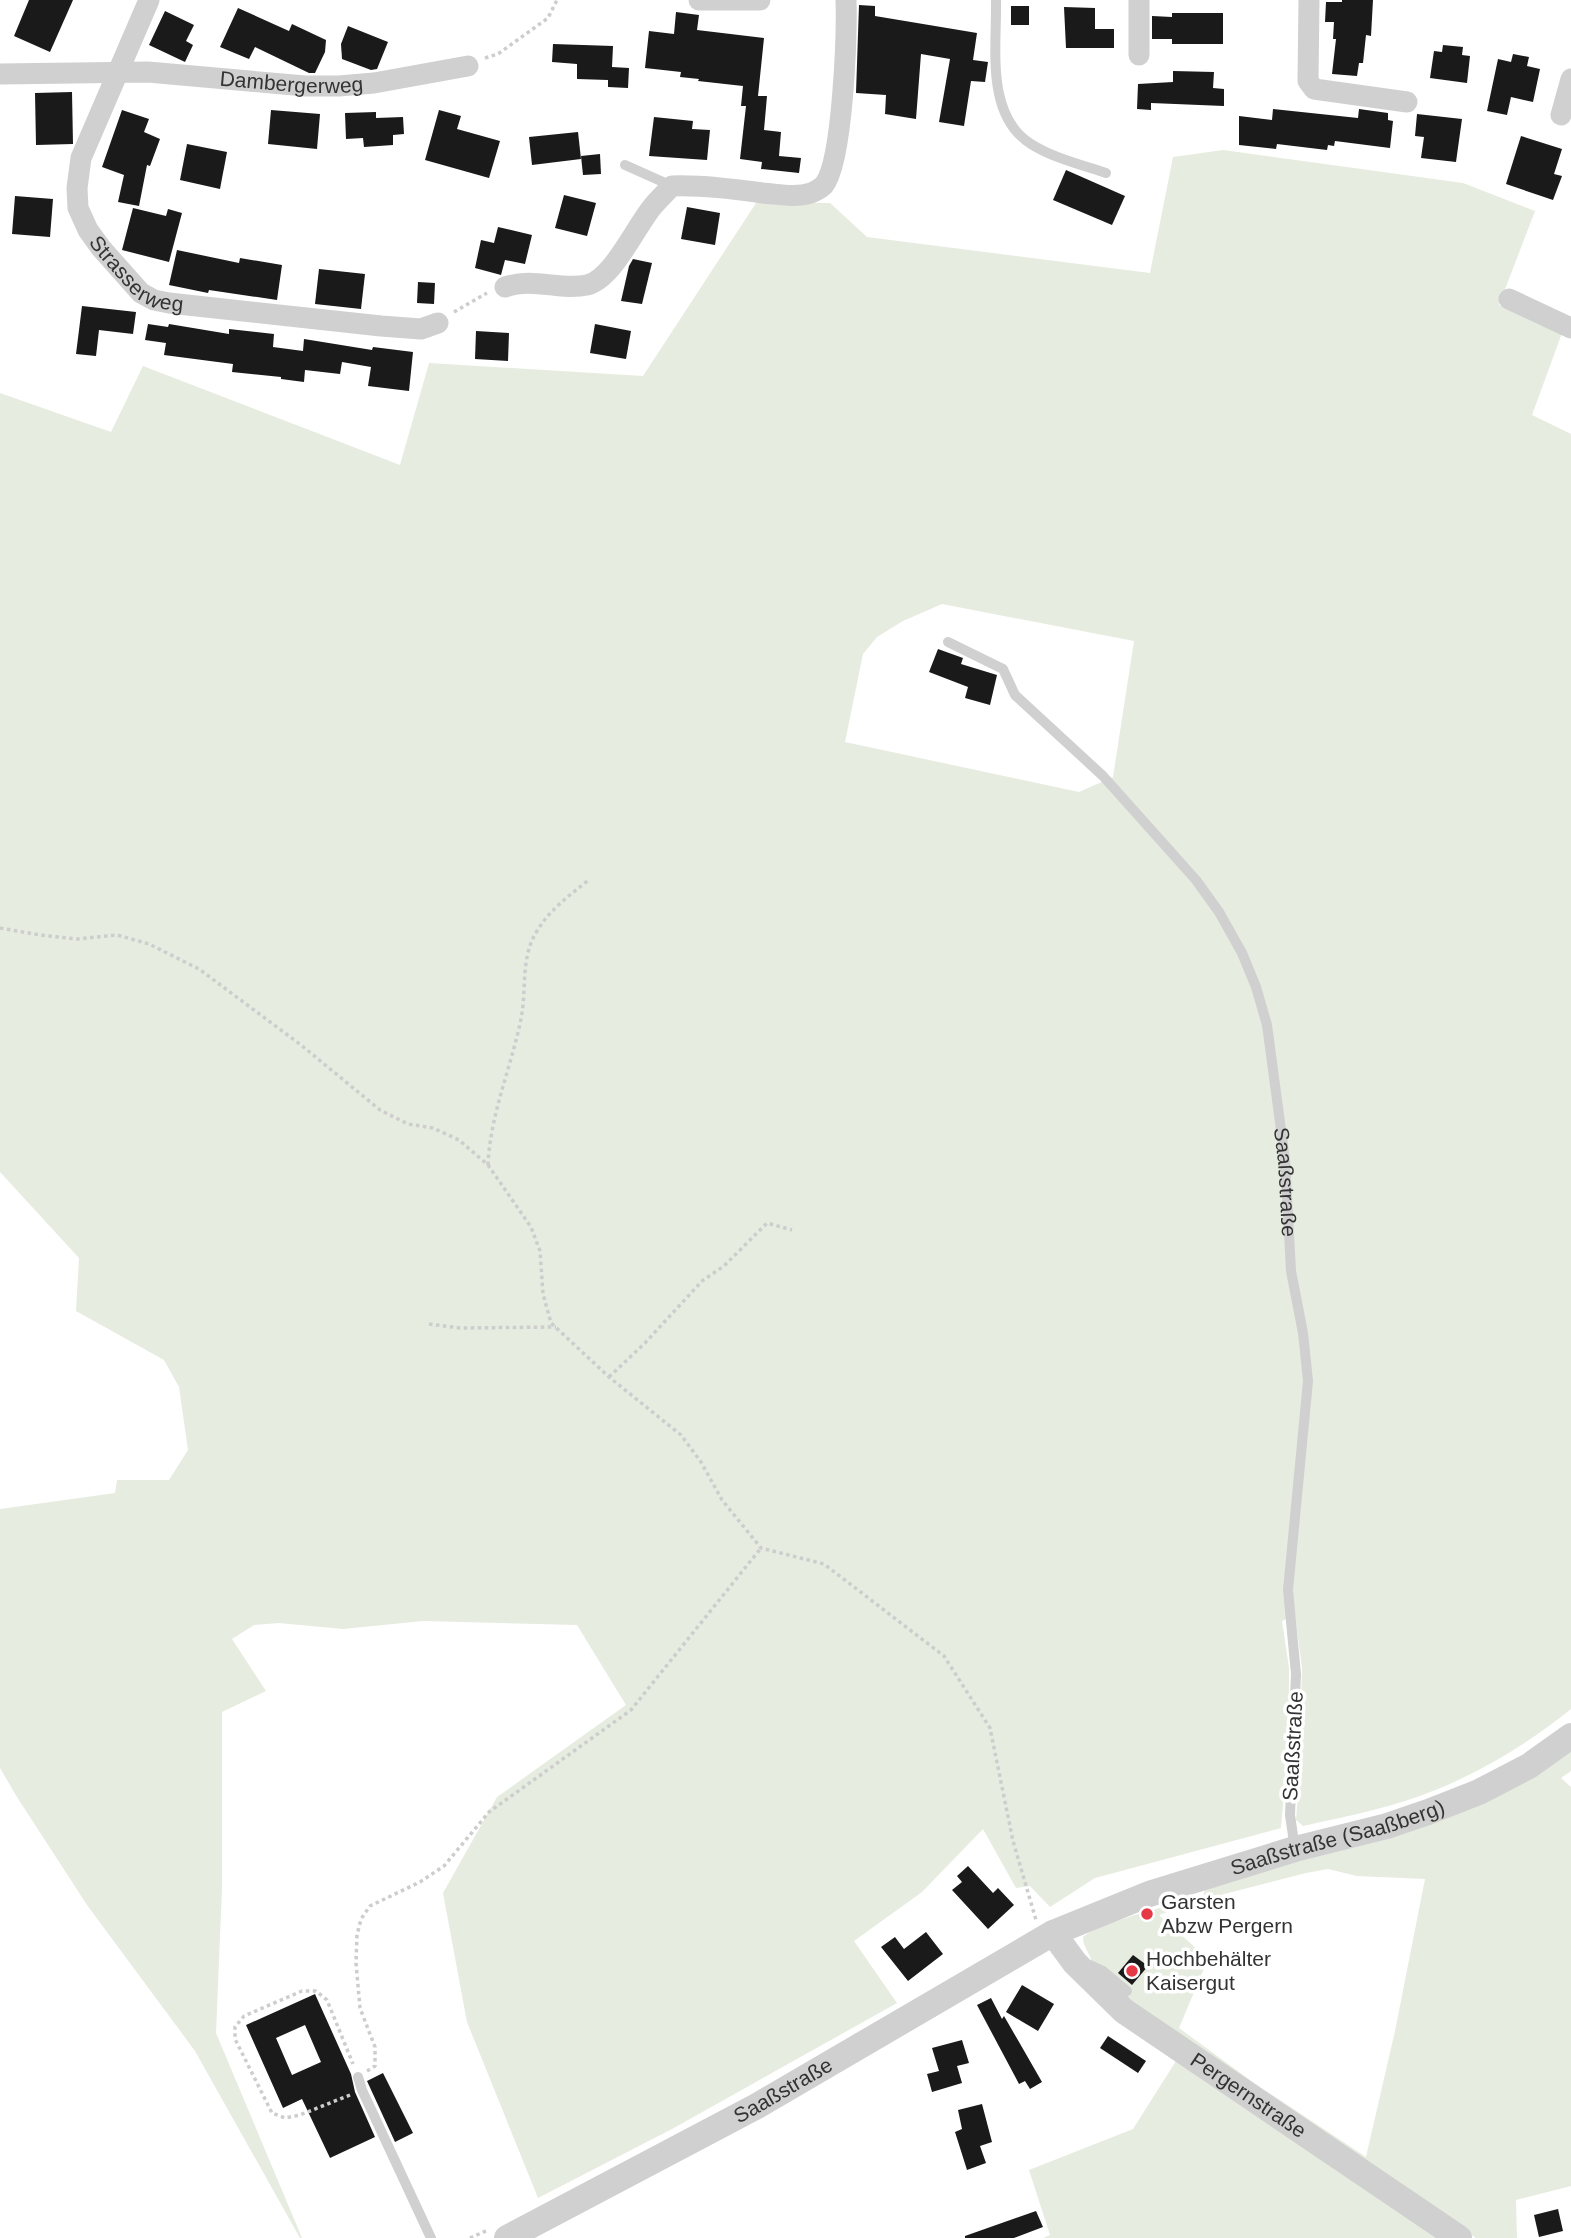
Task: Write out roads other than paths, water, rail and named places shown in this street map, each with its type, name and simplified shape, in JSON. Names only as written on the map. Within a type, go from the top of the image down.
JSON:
[{"type":"street","name":"Strasserweg","points":[[149,0],[116,72],[77,174],[78,208],[88,230],[141,293],[169,303],[381,326],[421,329],[438,323]]},
{"type":"street","points":[[699,0],[760,0]]},
{"type":"street","points":[[505,287],[519,282],[577,286],[591,284],[608,271],[653,206],[672,186],[692,185],[792,196],[811,193],[823,186],[831,170],[842,99],[846,0]]},
{"type":"street","points":[[1139,0],[1139,55]]},
{"type":"street","points":[[1310,0],[1310,86],[1314,89],[1407,102]]},
{"type":"street","name":"Dambergerweg","points":[[0,74],[193,74],[305,86],[339,86],[374,83],[468,66]]},
{"type":"street","points":[[1561,115],[1571,79]]},
{"type":"street","points":[[1509,299],[1571,328]]},
{"type":"street","name":"Saaßstraße (Saaßberg)","points":[[1046,1936],[1149,1894],[1295,1849],[1387,1826],[1479,1792],[1529,1766],[1571,1736]]},
{"type":"street","name":"Pergernstraße","points":[[1046,1936],[1124,2011],[1459,2238]]},
{"type":"street","name":"Saaßstraße","points":[[507,2238],[769,2100],[1046,1936]]},
{"type":"lane","points":[[996,0],[1000,101],[1006,118],[1031,144],[1106,173]]},
{"type":"lane","points":[[625,165],[672,186]]},
{"type":"lane","name":"Saaßstraße","points":[[947,642],[1003,669],[1015,695],[1103,776],[1196,880],[1219,912],[1242,953],[1267,1025],[1285,1160],[1291,1271],[1303,1333],[1308,1381],[1288,1590],[1296,1674],[1290,1815],[1295,1849]]},
{"type":"lane","points":[[1075,1963],[1103,1971],[1127,1991]]},
{"type":"lane","points":[[358,2077],[431,2238]]},
{"type":"place","name":"Garsten Abzw Pergern","points":[[1147,1914]]},
{"type":"place","name":"Hochbehälter Kaisergut","points":[[1132,1971]]}]
